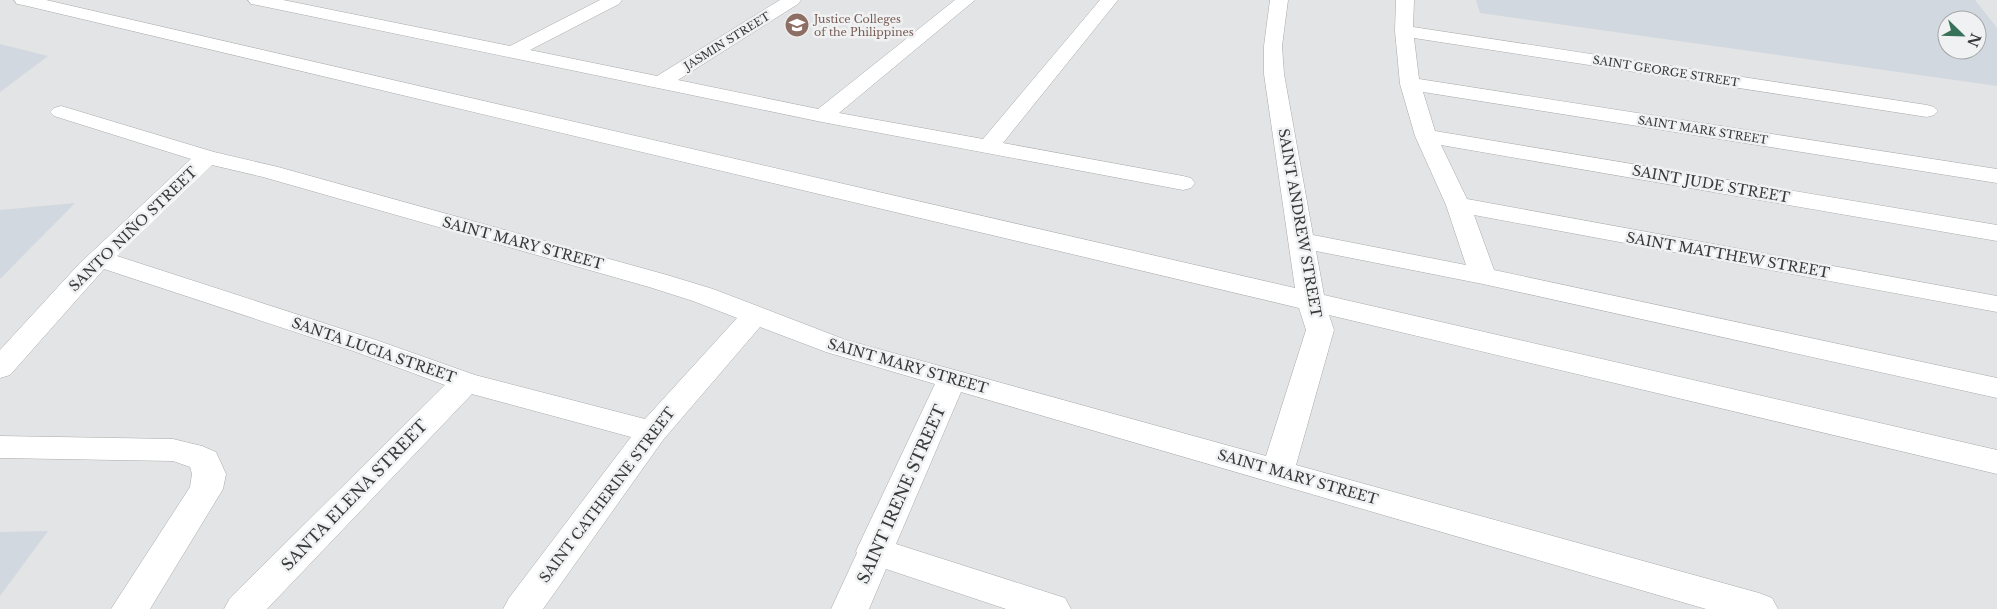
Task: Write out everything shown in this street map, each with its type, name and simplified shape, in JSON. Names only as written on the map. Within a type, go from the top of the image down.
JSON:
[{"type":"street","points":[[23,0],[1997,462]]},
{"type":"street","points":[[258,0],[822,116],[1183,183]]},
{"type":"street","points":[[513,52],[613,0]]},
{"type":"street","name":"JASMIN STREET","points":[[662,82],[792,0]]},
{"type":"street","points":[[822,116],[966,0]]},
{"type":"street","points":[[989,146],[1109,0]]},
{"type":"street","name":"SAINT ANDREW STREET","points":[[1278,471],[1320,330],[1311,301],[1300,240],[1274,74],[1273,46],[1279,0]]},
{"type":"street","points":[[1405,0],[1404,31],[1410,84],[1426,136],[1458,205],[1483,276]]},
{"type":"street","name":"SAINT GEORGE STREET","points":[[1404,31],[1927,111]]},
{"type":"street","name":"SAINT MARK STREET","points":[[1410,84],[1997,176]]},
{"type":"street","name":"SAINT MARY STREET","points":[[62,112],[206,157],[270,172],[362,199],[596,262],[703,295],[836,346],[1759,609]]},
{"type":"street","name":"SAINT JUDE STREET","points":[[1426,136],[1997,233]]},
{"type":"street","name":"SANTO NIÑO STREET","points":[[0,368],[88,270],[206,157]]},
{"type":"street","name":"SAINT MATTHEW STREET","points":[[1458,205],[1997,304]]},
{"type":"street","points":[[1300,240],[1483,276],[1997,388]]},
{"type":"street","name":"SANTA LUCIA STREET","points":[[100,259],[366,346],[466,382],[652,432]]},
{"type":"street","name":"SAINT CATHERINE STREET","points":[[522,609],[652,432],[754,316]]},
{"type":"street","name":"SAINT IRENE STREET","points":[[850,609],[874,551],[952,379]]},
{"type":"street","name":"SANTA ELENA STREET","points":[[243,609],[466,382]]},
{"type":"street","points":[[0,447],[173,450],[191,454],[204,460],[209,474],[206,489],[130,609]]},
{"type":"street","points":[[874,551],[1052,609]]},
{"type":"shaded area","points":[[1476,0],[1975,0],[1983,10],[1937,10],[1937,60],[1987,60],[1987,15],[1997,28],[1997,86],[1480,13]]},
{"type":"shaded area","points":[[0,44],[48,56],[0,92]]},
{"type":"shaded area","points":[[75,203],[0,279],[0,210]]},
{"type":"shaded area","points":[[48,531],[0,596],[0,532]]},
{"type":"place","name":"Justice Colleges of the Philippines","points":[[797,25]]}]
